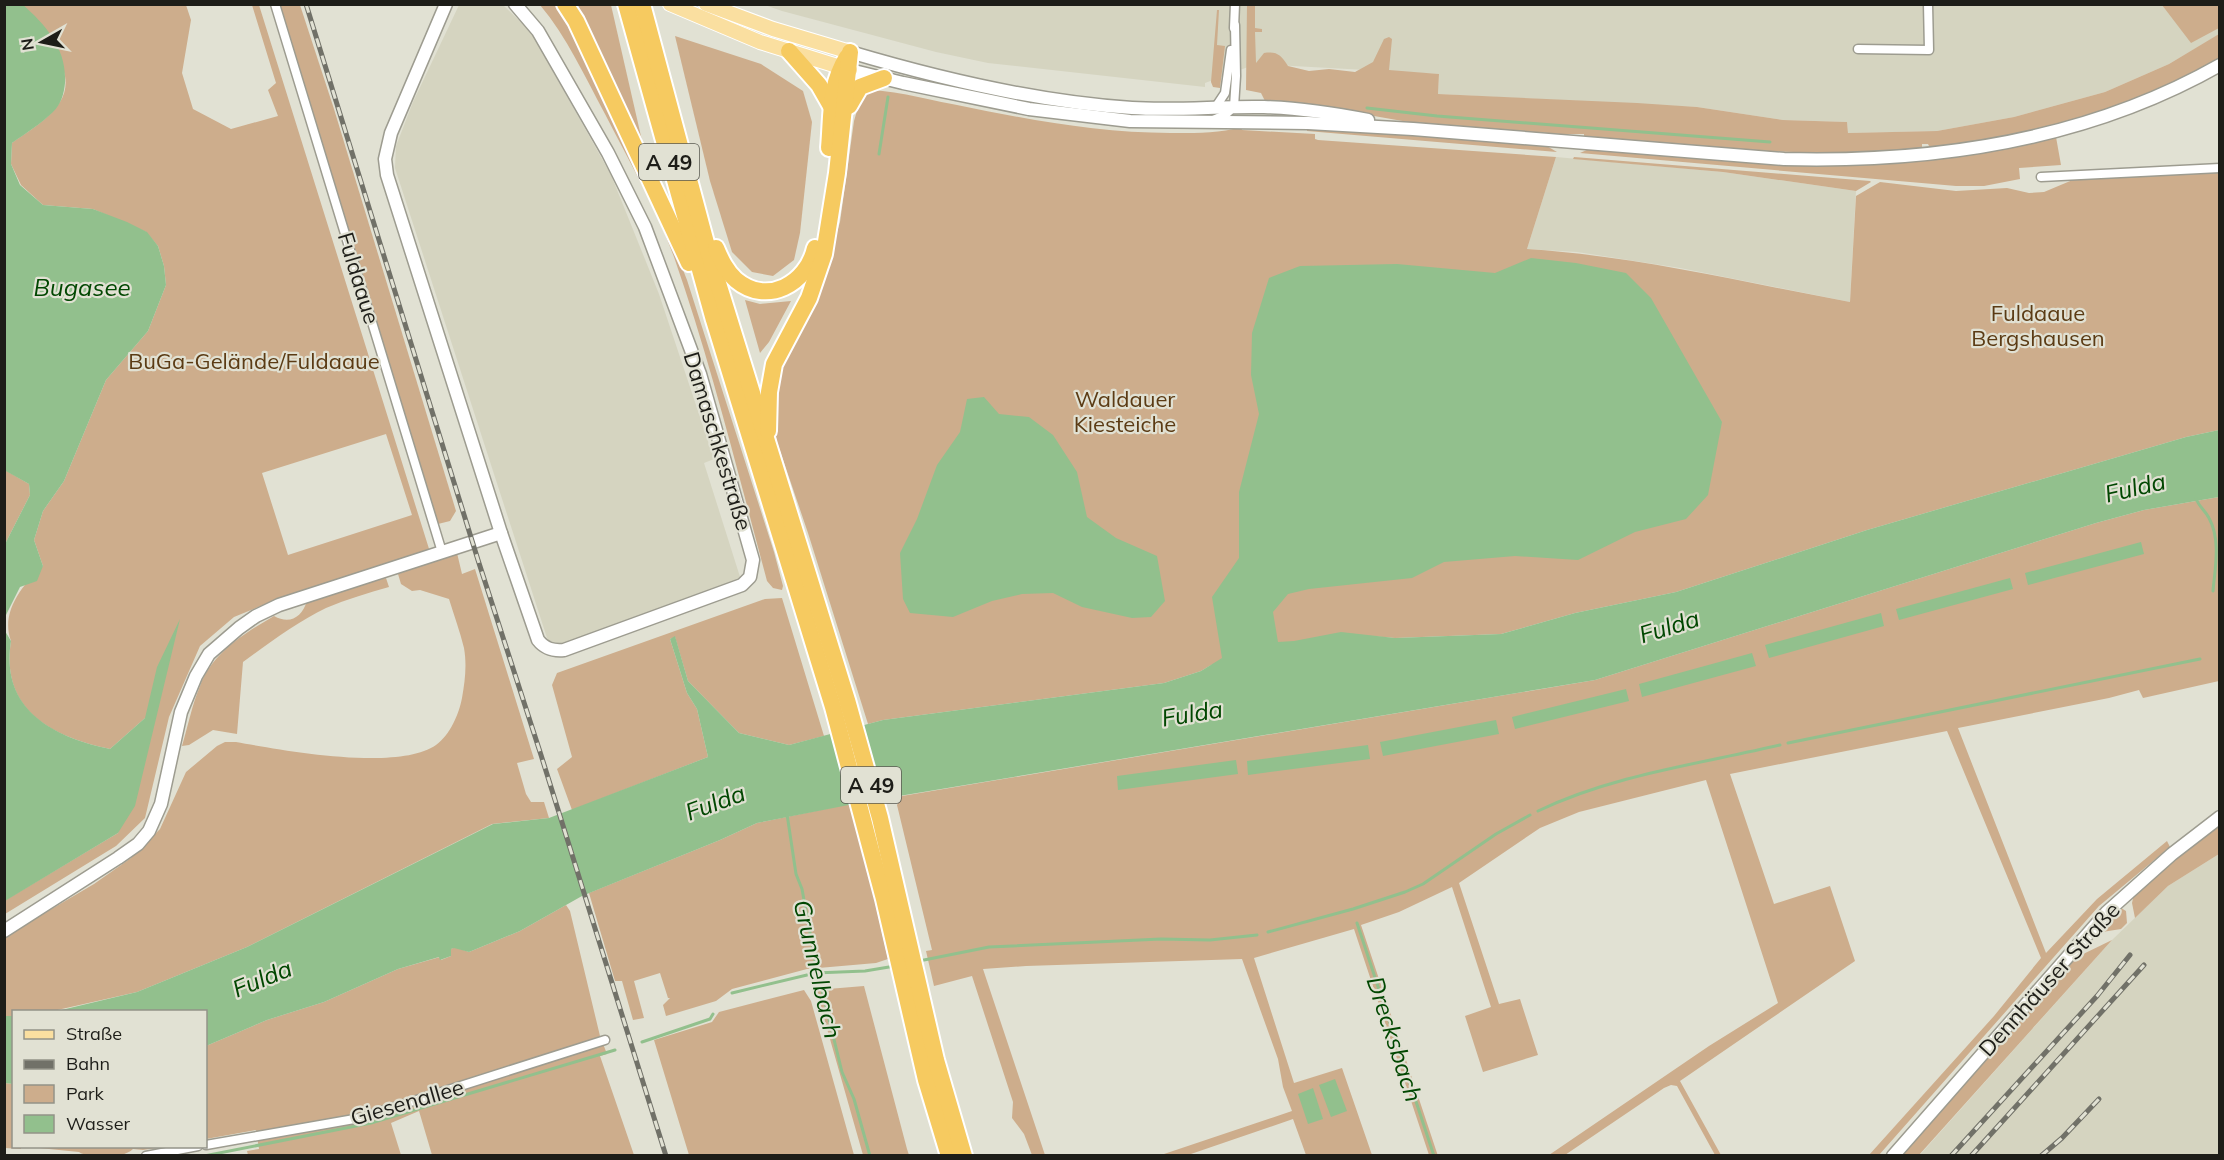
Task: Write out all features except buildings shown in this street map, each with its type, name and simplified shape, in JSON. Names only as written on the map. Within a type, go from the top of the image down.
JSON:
[{"type":"highway","points":[[565,4],[576,21],[650,177],[714,320]]},
{"type":"highway","name":"A 49","points":[[626,4],[714,320],[797,568],[846,700],[880,818],[917,1011],[926,1080],[949,1155]]},
{"type":"highway","name":"A 49","points":[[642,4],[688,177],[771,458],[797,568]]},
{"type":"highway","points":[[789,51],[819,85],[831,106]]},
{"type":"highway","points":[[771,458],[767,417],[771,377],[783,342],[809,298],[824,254],[844,118],[845,69],[850,52]]},
{"type":"highway","points":[[688,177],[721,259],[731,275],[744,285],[757,290],[772,291],[788,286],[804,274],[813,256],[828,162],[834,86],[845,69]]},
{"type":"highway","points":[[844,118],[858,89],[884,78]]},
{"type":"highway","name":"A 49","points":[[917,1011],[964,1155]]},
{"type":"main road","points":[[670,4],[760,42],[845,69]]},
{"type":"main road","points":[[706,4],[763,26],[850,52]]},
{"type":"street","name":"Fuldaaue","points":[[274,4],[442,552]]},
{"type":"street","name":"Damaschkestraße","points":[[446,4],[391,132],[385,159],[387,176],[501,533],[538,640],[545,647],[554,651],[575,647],[732,590],[745,582],[753,570],[752,554],[700,374],[645,227],[609,153],[538,31],[515,4]]},
{"type":"street","points":[[1214,108],[1225,93],[1235,4]]},
{"type":"street","points":[[1858,49],[1929,50],[1928,4]]},
{"type":"street","points":[[1201,123],[1225,115],[1234,107],[1236,76],[1234,25]]},
{"type":"street","points":[[850,52],[905,67],[1030,95],[1132,108],[1301,109],[1413,129]]},
{"type":"street","points":[[845,69],[1029,109],[1130,121],[1308,123],[1413,129],[1784,159],[1897,158],[1972,149],[2050,132],[2115,112],[2189,82],[2220,65]]},
{"type":"street","points":[[2042,177],[2220,168]]},
{"type":"street","points":[[4,931],[118,858],[138,844],[149,831],[160,804],[187,694],[209,654],[239,628],[256,616],[279,605],[501,533]]},
{"type":"street","name":"Dennhäuser Straße","points":[[1893,1155],[2107,912],[2172,854],[2220,817]]},
{"type":"street","name":"Giesenallee","points":[[207,1145],[360,1118],[605,1040]]},
{"type":"street","points":[[146,1155],[186,1148]]},
{"type":"shaded area","points":[[2219,4],[2220,34],[2169,64],[2105,92],[2014,117],[1937,131],[1848,133],[1847,122],[1783,120],[1697,107],[1438,94],[1439,74],[1256,64],[1205,83],[1205,87],[988,63],[936,52],[765,5]]},
{"type":"shaded area","points":[[459,5],[503,5],[531,32],[611,175],[659,294],[714,459],[704,463],[741,580],[558,646],[548,641],[395,168],[396,146],[413,102]]},
{"type":"shaded area","points":[[1556,157],[1723,172],[1856,191],[1850,302],[1680,268],[1577,252],[1527,249]]},
{"type":"shaded area","points":[[2219,854],[2219,1155],[1919,1156],[2112,940],[2168,886]]},
{"type":"green space","name":"BuGa-Gelände/Fuldaaue","points":[[22,5],[186,5],[191,20],[182,73],[193,109],[231,129],[278,116],[268,90],[276,83],[252,5],[259,5],[430,552],[280,598],[234,617],[200,646],[169,717],[145,818],[116,846],[5,914],[4,901],[118,833],[157,667],[145,718],[110,749],[89,744],[50,728],[22,702],[14,685],[10,665],[11,641],[8,630],[15,599],[43,566],[34,540],[43,511],[64,481],[106,380],[148,331],[166,285],[164,266],[158,246],[146,232],[93,209],[43,205],[21,185],[11,164],[12,143],[40,123],[57,107],[65,87],[62,66],[40,26]],"holes":[[[386,434],[412,515],[288,555],[262,473]]]},
{"type":"green space","points":[[280,5],[300,5],[334,109],[456,511],[450,521],[438,524]]},
{"type":"green space","points":[[540,5],[558,5],[582,49],[662,217],[687,280],[774,552],[783,586],[782,590],[773,588],[767,581],[712,378],[667,239],[642,185],[583,72],[559,30]]},
{"type":"green space","points":[[574,5],[611,5],[643,145]]},
{"type":"green space","points":[[1247,5],[1262,5],[1255,6],[1255,28],[1262,29],[1262,32],[1255,32],[1256,63],[1264,53],[1275,53],[1288,66],[1309,71],[1329,69],[1355,72],[1373,62],[1384,39],[1389,37],[1392,39],[1389,70],[1439,74],[1438,94],[1697,107],[1783,120],[1847,122],[1848,133],[1937,131],[2014,117],[2105,92],[2169,64],[2219,34],[2219,59],[2143,96],[2116,106],[2063,124],[2008,136],[1930,148],[1928,144],[1922,144],[1922,150],[1837,153],[1753,150],[1584,137],[1584,134],[1414,123],[1334,109],[1265,101],[1261,93],[1246,90]]},
{"type":"green space","points":[[2162,5],[2219,5],[2219,28],[2191,43]]},
{"type":"green space","points":[[1217,10],[1219,10],[1217,45],[1225,46],[1220,88],[1213,87],[1211,82]]},
{"type":"green space","points":[[675,36],[761,64],[803,91],[812,122],[800,233],[794,260],[773,276],[752,272],[732,252],[710,181]]},
{"type":"green space","name":"Waldauer Kiesteiche","points":[[863,90],[897,93],[1012,116],[1094,129],[1194,133],[1218,132],[1241,127],[1242,130],[1315,134],[1315,139],[1318,140],[1556,157],[1527,249],[1608,257],[1850,302],[1856,196],[1880,182],[1956,191],[2007,188],[2029,193],[2044,192],[2075,179],[2219,172],[2219,430],[2186,437],[1867,530],[1676,592],[1575,613],[1501,634],[1395,638],[1370,636],[1211,665],[1201,671],[1164,683],[883,720],[868,724],[777,442],[773,419],[777,377],[785,350],[817,299],[840,222],[854,121]]},
{"type":"green space","points":[[1307,127],[1545,145],[1557,152],[1307,131]]},
{"type":"green space","points":[[2056,137],[2061,165],[2019,168],[2020,179],[1984,186],[1956,186],[1580,153],[1589,149],[1744,162],[1860,165],[1958,156]]},
{"type":"green space","points":[[1574,157],[1871,182],[1856,191],[1723,172],[1573,159]]},
{"type":"green space","points":[[745,300],[760,304],[791,301],[769,342],[760,353]]},
{"type":"green space","points":[[5,470],[29,484],[30,495],[5,544]]},
{"type":"green space","points":[[2219,497],[2219,681],[2143,698],[2139,690],[1958,728],[2046,953],[2097,899],[2167,841],[2170,847],[2099,906],[1879,1155],[1869,1155],[1994,1016],[2041,958],[1947,731],[1730,774],[1774,904],[1830,886],[1855,961],[1680,1081],[1721,1155],[1715,1155],[1677,1086],[1671,1085],[1565,1155],[1549,1155],[1709,1046],[1778,1003],[1706,780],[1579,812],[1540,828],[1459,883],[1499,1004],[1520,999],[1538,1055],[1483,1072],[1465,1016],[1491,1007],[1452,887],[1399,912],[1361,925],[1438,1156],[1429,1155],[1354,929],[1254,958],[1294,1083],[1342,1068],[1372,1155],[1306,1155],[1293,1119],[1188,1155],[1161,1155],[1292,1111],[1283,1087],[1278,1059],[1242,959],[983,969],[1045,1155],[1032,1155],[1024,1134],[1012,1118],[1013,1102],[972,976],[934,986],[926,951],[932,950],[897,805],[902,796],[1595,680],[2096,523],[2144,510]]},
{"type":"green space","points":[[457,553],[462,574],[475,569],[534,759],[517,763],[526,794],[531,802],[544,802],[549,818],[492,824],[247,947],[137,992],[57,1010],[12,1010],[12,1016],[5,1016],[4,937],[94,884],[131,858],[160,829],[186,772],[217,746],[225,742],[236,742],[339,757],[395,757],[418,753],[436,745],[446,736],[461,704],[465,673],[464,648],[449,599],[420,590],[412,591],[401,584],[398,574]]},
{"type":"green space","points":[[386,578],[389,587],[326,608],[283,633],[243,662],[237,734],[213,730],[189,745],[182,746],[205,674],[231,645],[274,616],[285,620],[295,618],[305,607],[307,601]]},
{"type":"green space","points":[[782,598],[824,736],[789,745],[739,733],[688,681],[675,637],[670,639],[687,693],[697,709],[708,757],[572,810],[557,769],[572,757],[552,685],[557,673],[765,599]]},
{"type":"green space","points":[[849,804],[867,867],[888,959],[876,963],[807,969],[732,989],[716,1001],[666,1016],[663,1005],[670,998],[668,998],[660,973],[634,981],[644,1018],[633,1020],[622,981],[615,981],[589,893],[757,823]]},
{"type":"green space","points":[[2219,824],[2219,854],[2168,886],[2135,918],[2132,903],[2134,894]]},
{"type":"green space","points":[[566,905],[570,911],[600,1036],[607,1054],[600,1056],[634,1155],[432,1155],[419,1111],[391,1123],[401,1155],[248,1155],[247,1151],[259,1149],[256,1130],[207,1139],[207,1046],[267,1020],[324,1002],[398,969],[440,957],[441,960],[451,956],[451,949],[455,947],[469,952],[520,931]]},
{"type":"green space","points":[[2121,908],[2126,911],[2127,923],[2121,929],[2102,932],[2100,927],[2117,909]]},
{"type":"green space","points":[[2112,940],[1919,1155],[1900,1156],[2075,958]]},
{"type":"green space","points":[[864,986],[909,1155],[863,1155],[816,990]]},
{"type":"green space","points":[[804,990],[811,1001],[854,1155],[689,1155],[654,1040],[712,1022],[719,1012]]},
{"type":"green space","points":[[5,1083],[12,1084],[12,1148],[21,1149],[5,1148]]},
{"type":"green space","points":[[39,1148],[156,1148],[133,1149],[122,1155],[106,1157],[90,1156],[79,1152]]},
{"type":"water","name":"Bugasee","points":[[22,4],[47,29],[59,49],[63,59],[65,83],[62,99],[56,109],[12,143],[11,164],[20,185],[43,205],[93,209],[147,232],[158,246],[164,266],[166,285],[148,331],[106,380],[64,481],[43,511],[34,540],[43,566],[37,581],[20,587],[5,617],[5,544],[30,495],[29,484],[4,470],[4,5]]},
{"type":"water","name":"Fulda","points":[[1531,258],[1576,263],[1626,273],[1651,298],[1722,422],[1708,495],[1686,519],[1635,532],[1578,560],[1515,556],[1444,562],[1412,578],[1309,589],[1288,594],[1273,612],[1278,642],[1341,632],[1395,638],[1501,634],[1575,613],[1676,592],[1867,530],[2186,437],[2219,430],[2219,497],[2144,510],[2096,523],[1595,680],[869,801],[757,823],[582,896],[520,931],[469,952],[451,949],[451,956],[440,960],[439,957],[398,969],[324,1002],[267,1020],[207,1046],[207,1010],[61,1010],[137,992],[247,947],[493,824],[549,818],[708,757],[697,709],[687,693],[670,639],[675,636],[688,681],[739,733],[789,745],[883,720],[1164,683],[1201,671],[1222,658],[1212,597],[1239,558],[1239,492],[1259,414],[1251,375],[1252,333],[1269,278],[1300,266],[1397,264],[1495,273]]},
{"type":"water","points":[[984,397],[999,414],[1029,417],[1053,435],[1077,472],[1087,517],[1116,538],[1157,556],[1165,601],[1151,617],[1132,618],[1082,607],[1053,593],[1022,594],[992,601],[953,617],[910,613],[903,599],[900,553],[917,519],[937,465],[960,432],[967,399]]},
{"type":"water","points":[[2141,542],[2144,554],[2028,585],[2025,573]]},
{"type":"water","points":[[2010,578],[2013,589],[1899,620],[1896,609]]},
{"type":"water","points":[[1881,613],[1884,626],[1769,658],[1765,645]]},
{"type":"water","points":[[180,619],[135,806],[118,833],[5,901],[5,631],[11,641],[10,665],[14,685],[22,702],[50,727],[69,737],[110,749],[145,718],[157,667]]},
{"type":"water","points":[[1752,653],[1756,666],[1642,697],[1639,684]]},
{"type":"water","points":[[1626,689],[1629,701],[1515,729],[1512,717]]},
{"type":"water","points":[[1496,720],[1499,734],[1383,756],[1380,742]]},
{"type":"water","points":[[1368,745],[1370,759],[1248,775],[1247,761]]},
{"type":"water","points":[[1236,760],[1238,774],[1118,790],[1117,776]]},
{"type":"water","points":[[4,1016],[12,1016],[12,1084],[5,1083]]},
{"type":"water","points":[[1335,1079],[1347,1111],[1331,1117],[1319,1085]]},
{"type":"water","points":[[1313,1088],[1323,1119],[1308,1124],[1298,1094]]},
{"type":"waterway","points":[[879,154],[888,97]]},
{"type":"waterway","points":[[1367,108],[1437,116],[1770,142]]},
{"type":"waterway","points":[[2196,498],[2209,518],[2215,535],[2213,591]]},
{"type":"waterway","points":[[1788,743],[2200,659]]},
{"type":"waterway","points":[[1538,811],[1626,779],[1780,745]]},
{"type":"waterway","name":"Grunnelbach","points":[[787,814],[796,874],[802,889],[816,966],[842,1072],[854,1099],[870,1156]]},
{"type":"waterway","points":[[1268,932],[1353,909],[1423,884],[1496,834],[1530,815]]},
{"type":"waterway","name":"Drecksbach","points":[[1357,923],[1434,1156]]},
{"type":"waterway","points":[[919,961],[989,947],[1161,939],[1210,940],[1257,935]]},
{"type":"waterway","points":[[815,973],[865,971],[895,966]]},
{"type":"waterway","points":[[732,993],[807,975]]},
{"type":"waterway","points":[[642,1042],[710,1019],[713,1014]]},
{"type":"waterway","points":[[204,1156],[371,1123],[615,1050]]},
{"type":"railway","points":[[306,4],[666,1156]]},
{"type":"railway","points":[[1951,1156],[2097,996],[2130,955]]},
{"type":"railway","points":[[1971,1156],[2144,965]]},
{"type":"railway","points":[[2041,1156],[2062,1138],[2099,1099]]},
{"type":"park label","name":"Fuldaaue Bergshausen","points":[[2038,326]]}]
